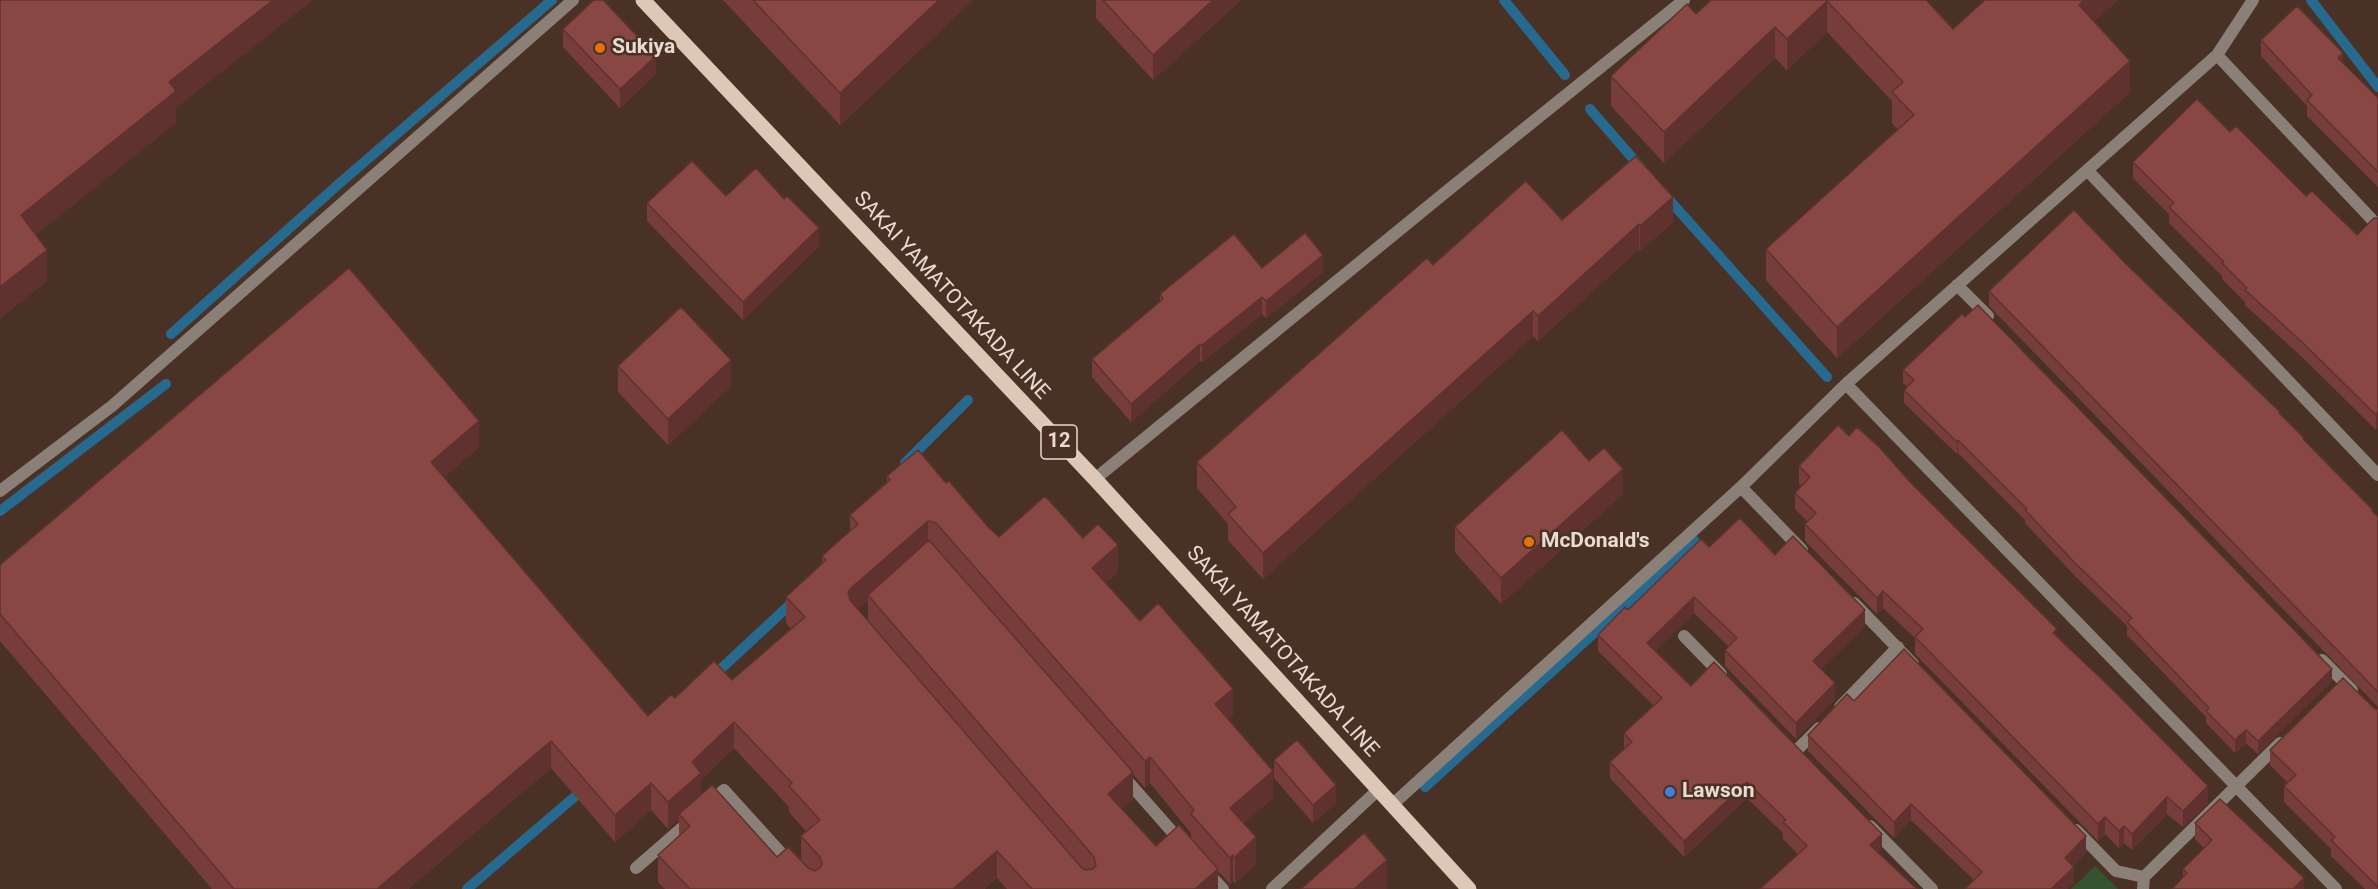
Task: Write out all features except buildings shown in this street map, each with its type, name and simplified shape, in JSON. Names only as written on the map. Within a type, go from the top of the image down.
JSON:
[{"type":"main road","name":"SAKAI YAMATOTAKADA LINE","points":[[643,0],[1095,479],[1469,889]]},
{"type":"street","points":[[0,491],[111,406],[573,0]]},
{"type":"street","points":[[1095,479],[1456,183],[1684,0]]},
{"type":"street","points":[[1392,805],[1741,488],[1846,384],[2217,55],[2253,0]]},
{"type":"street","points":[[2217,55],[2378,226]]},
{"type":"street","points":[[2087,170],[2378,475]]},
{"type":"street","points":[[1958,285],[1998,327]]},
{"type":"street","points":[[1846,384],[2336,889]]},
{"type":"street","points":[[1741,488],[1815,563]]},
{"type":"street","points":[[1848,597],[1923,673]]},
{"type":"street","points":[[1684,636],[1732,685]]},
{"type":"street","points":[[1797,750],[1898,648]]},
{"type":"street","points":[[2310,648],[2339,686],[2364,703]]},
{"type":"street","points":[[2065,819],[2116,871],[2144,883],[2236,786],[2286,738]]},
{"type":"street","points":[[1115,766],[1222,889]]},
{"type":"street","points":[[1272,889],[1379,789]]},
{"type":"street","points":[[636,868],[724,790],[799,873]]},
{"type":"street","points":[[1861,816],[1932,889]]},
{"type":"green space","points":[[2095,866],[2118,889],[2071,889]]},
{"type":"waterway","points":[[171,334],[341,182],[552,0]]},
{"type":"waterway","points":[[1504,0],[1565,75]]},
{"type":"waterway","points":[[2311,0],[2378,87]]},
{"type":"waterway","points":[[1590,109],[1642,169]]},
{"type":"waterway","points":[[1664,194],[1827,377]]},
{"type":"waterway","points":[[0,511],[166,384]]},
{"type":"waterway","points":[[905,463],[968,400]]},
{"type":"waterway","points":[[1425,787],[1695,541]]},
{"type":"waterway","points":[[711,678],[796,599]]},
{"type":"waterway","points":[[467,889],[586,787]]},
{"type":"place","name":"Sukiya","points":[[600,48]]},
{"type":"place","name":"McDonald's","points":[[1529,542]]},
{"type":"place","name":"Lawson","points":[[1670,792]]}]
